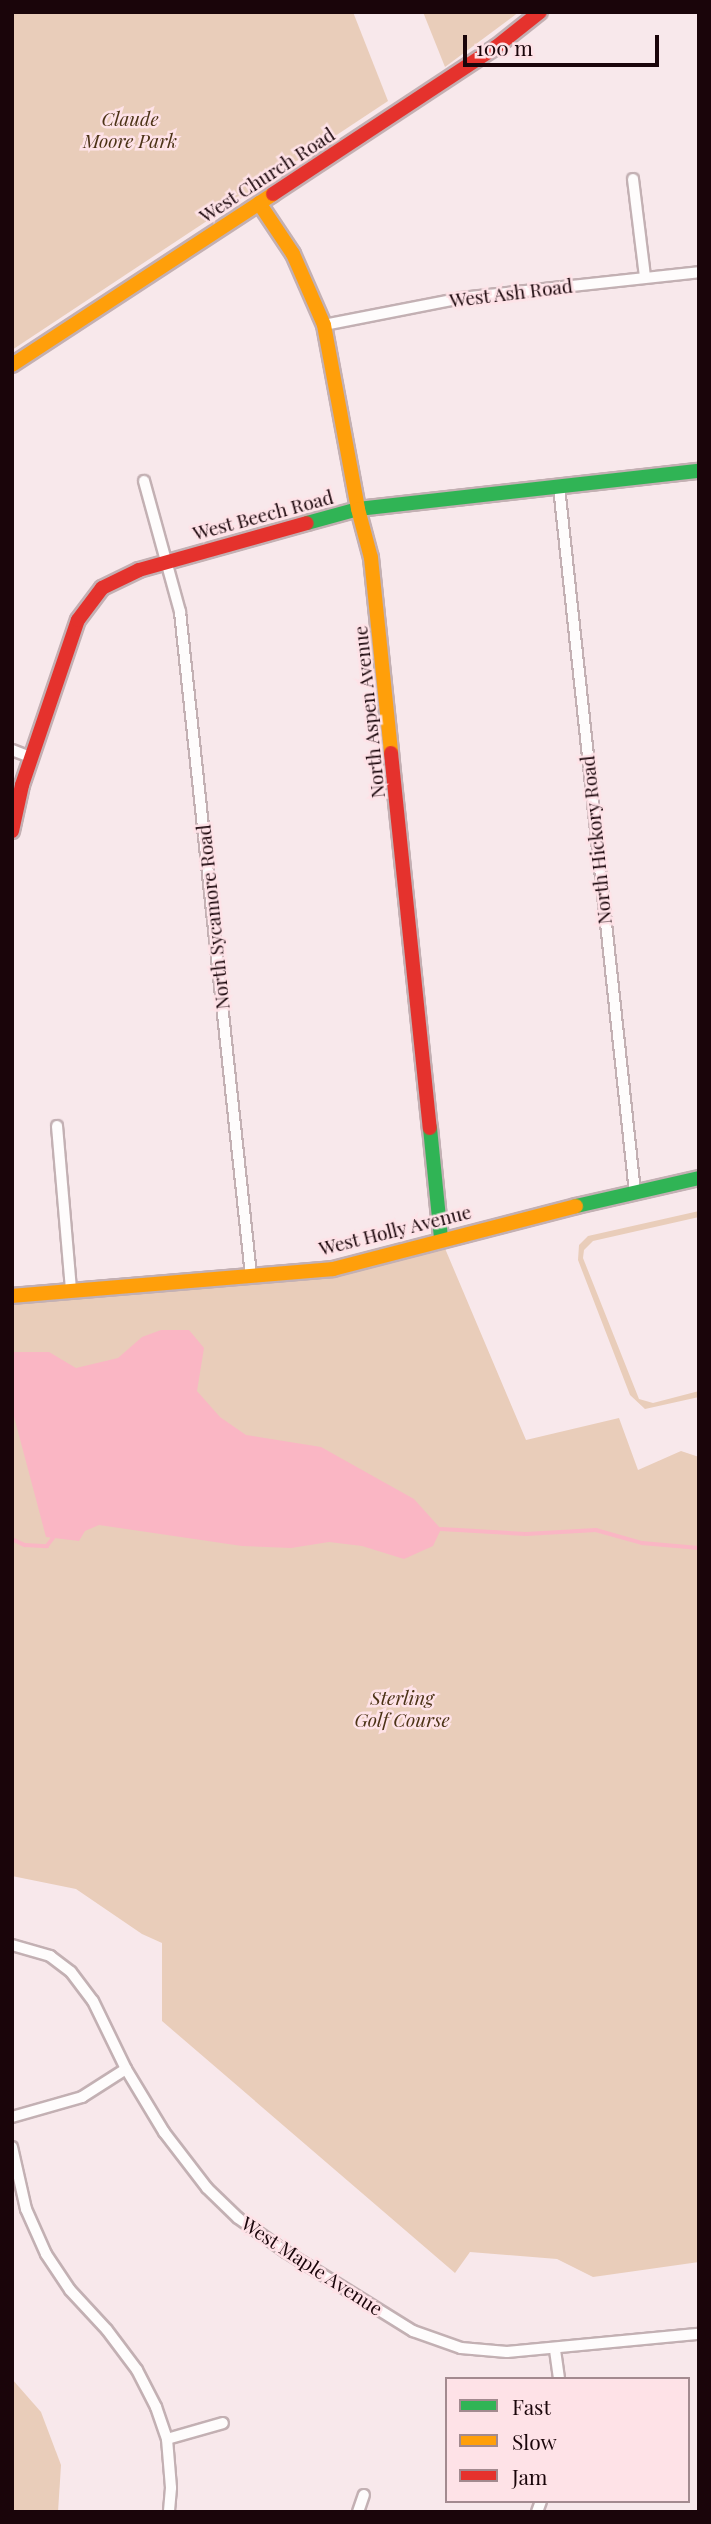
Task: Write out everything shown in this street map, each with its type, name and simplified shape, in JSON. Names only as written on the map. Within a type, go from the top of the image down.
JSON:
[{"type":"street","name":"West Church Road","points":[[12,365],[496,47],[540,12]]},
{"type":"street","points":[[633,179],[645,278]]},
{"type":"street","name":"North Aspen Avenue","points":[[259,203],[293,254],[324,325],[358,509],[371,558],[441,1238]]},
{"type":"street","name":"West Ash Road","points":[[324,325],[461,298],[699,272]]},
{"type":"street","name":"West Beech Road","points":[[12,831],[22,785],[78,620],[102,588],[139,570],[168,561],[358,509],[699,471]]},
{"type":"street","name":"North Sycamore Road","points":[[144,481],[180,612],[251,1275]]},
{"type":"street","name":"North Hickory Road","points":[[559,487],[635,1192]]},
{"type":"street","points":[[12,750],[33,758]]},
{"type":"street","points":[[57,1126],[71,1290]]},
{"type":"street","name":"West Holly Avenue","points":[[12,1296],[332,1269],[441,1238],[699,1178]]},
{"type":"street","name":"West Maple Avenue","points":[[12,1945],[50,1956],[71,1972],[93,2001],[126,2069],[164,2132],[207,2188],[238,2218],[286,2252],[413,2331],[436,2342],[461,2348],[507,2352],[555,2350],[650,2336],[699,2334]]},
{"type":"street","points":[[12,2117],[82,2097],[126,2069]]},
{"type":"street","points":[[12,2147],[26,2209],[46,2254],[70,2290],[107,2330],[137,2370],[156,2407],[167,2439],[172,2488],[169,2512]]},
{"type":"street","points":[[555,2350],[559,2377]]},
{"type":"street","points":[[167,2439],[223,2423]]},
{"type":"street","points":[[358,2512],[364,2495]]},
{"type":"green space","name":"Claude Moore Park","points":[[12,12],[353,12],[388,101],[12,350]]},
{"type":"green space","points":[[423,12],[519,12],[445,67]]},
{"type":"green space","points":[[699,1211],[699,1217],[593,1241],[584,1250],[583,1258],[639,1399],[653,1403],[699,1391],[699,1397],[645,1409],[630,1395],[578,1260],[579,1245],[588,1236]]},
{"type":"green space","name":"Sterling Golf Course","points":[[441,1239],[526,1440],[619,1418],[638,1470],[681,1451],[699,1457],[699,2262],[593,2277],[557,2259],[470,2252],[455,2273],[162,2021],[162,1943],[142,1934],[76,1889],[12,1876],[12,1296],[333,1269]]},
{"type":"green space","points":[[12,2379],[41,2412],[61,2465],[58,2512],[12,2512]]},
{"type":"shaded area","points":[[161,1330],[189,1330],[204,1348],[197,1391],[220,1417],[246,1435],[321,1447],[414,1499],[441,1529],[433,1546],[404,1559],[362,1546],[329,1542],[291,1548],[242,1546],[99,1525],[85,1531],[79,1541],[46,1537],[12,1409],[12,1352],[49,1352],[76,1368],[118,1358],[142,1337]]},
{"type":"waterway","points":[[441,1529],[526,1534],[596,1530],[642,1543],[699,1548]]},
{"type":"waterway","points":[[12,1539],[25,1545],[47,1546],[53,1538]]},
{"type":"traffic: fast","points":[[307,523],[358,509],[699,471]]},
{"type":"traffic: fast","points":[[430,1128],[441,1239]]},
{"type":"traffic: fast","points":[[576,1206],[699,1178]]},
{"type":"traffic: slow","points":[[12,365],[273,194]]},
{"type":"traffic: slow","points":[[259,203],[293,254],[324,325],[358,509],[371,558],[391,753]]},
{"type":"traffic: slow","points":[[12,1296],[333,1269],[576,1206]]},
{"type":"traffic: jam","points":[[273,194],[496,47],[540,12]]},
{"type":"traffic: jam","points":[[12,831],[22,785],[78,620],[102,588],[139,570],[307,523]]},
{"type":"traffic: jam","points":[[391,753],[430,1128]]}]
